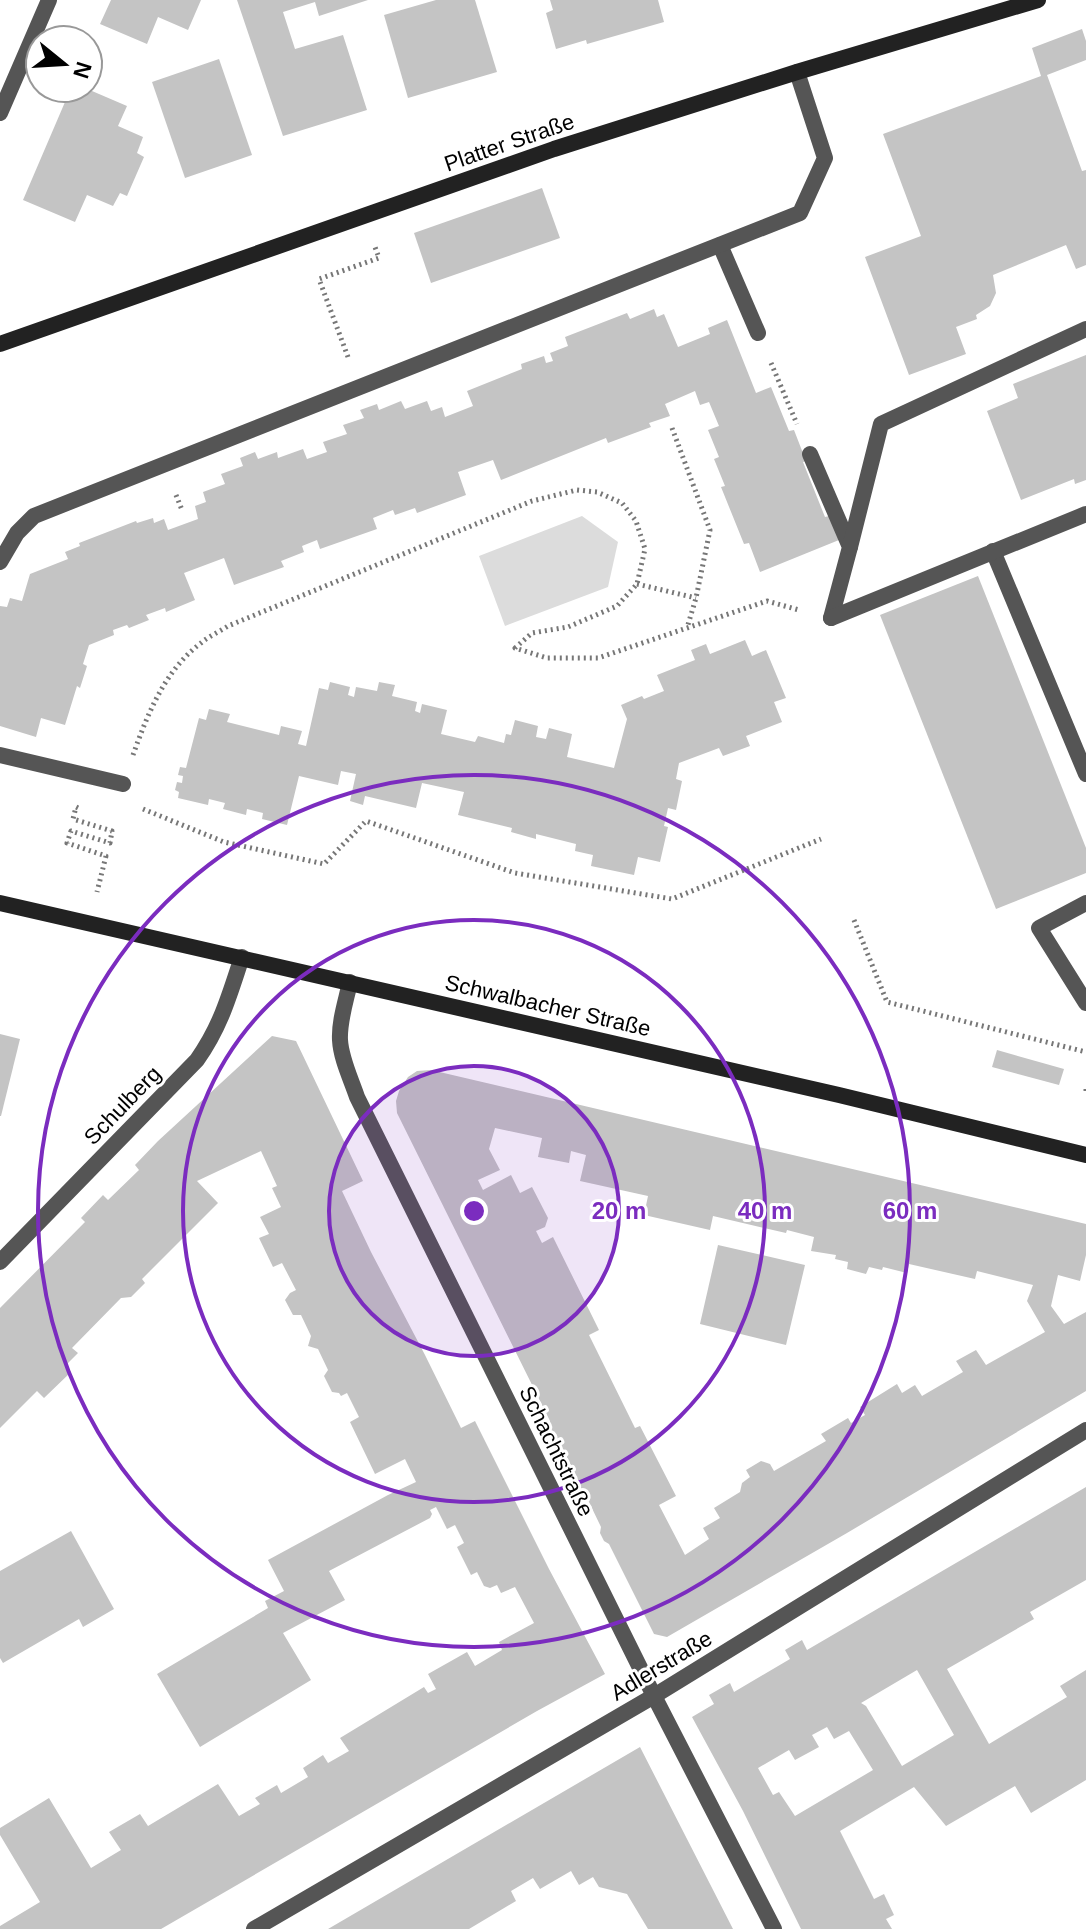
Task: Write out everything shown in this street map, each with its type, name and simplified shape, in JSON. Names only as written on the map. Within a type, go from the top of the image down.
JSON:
[{"type":"street","points":[[0,113],[49,0]]},
{"type":"street","name":"Platter Straße","points":[[0,344],[554,149],[1016,4],[1038,0]]},
{"type":"street","points":[[0,562],[17,533],[34,516],[800,213],[825,158],[797,72]]},
{"type":"street","points":[[720,245],[758,333]]},
{"type":"street","points":[[831,618],[881,424],[1086,329]]},
{"type":"street","points":[[810,454],[850,547]]},
{"type":"street","points":[[831,618],[1086,514]]},
{"type":"street","points":[[993,551],[1086,774]]},
{"type":"street","points":[[0,755],[123,784]]},
{"type":"street","name":"Schwalbacher Straße","points":[[0,903],[1086,1155]]},
{"type":"street","points":[[1086,903],[1039,928],[1086,1003]]},
{"type":"street","name":"Schulberg","points":[[0,1262],[197,1060],[223,1016],[242,957]]},
{"type":"street","name":"Schachtstraße","points":[[350,982],[340,1042],[357,1097],[654,1696],[774,1929]]},
{"type":"street","name":"Adlerstraße","points":[[254,1929],[654,1696],[1086,1430]]},
{"type":"path","points":[[342,342],[319,279],[379,258],[375,245]]},
{"type":"path","points":[[758,333],[810,454]]},
{"type":"path","points":[[672,428],[710,530],[696,598],[686,629]]},
{"type":"path","points":[[146,719],[170,675],[186,656],[228,626],[532,501],[577,490],[597,492],[622,503],[636,521],[645,549],[637,584],[617,606],[568,627],[532,633],[515,648],[547,658],[598,658],[767,601],[831,618]]},
{"type":"path","points":[[637,584],[696,598]]},
{"type":"path","points":[[133,804],[224,842],[324,864],[366,821],[515,873],[672,899],[821,839]]},
{"type":"path","points":[[89,811],[76,807],[73,819],[112,831],[110,843],[71,831],[67,843],[106,856],[101,877]]},
{"type":"path","points":[[854,920],[887,1002],[1086,1052]]},
{"type":"shaded area","points":[[582,516],[618,542],[608,587],[505,626],[479,556]]},
{"type":"building","points":[[111,0],[201,0],[188,30],[158,17],[147,44],[100,24]]},
{"type":"building","points":[[237,0],[368,0],[319,16],[315,2],[283,12],[295,49],[343,35],[367,110],[283,136]]},
{"type":"building","points":[[436,0],[475,0],[497,72],[408,98],[384,15]]},
{"type":"building","points":[[550,0],[658,0],[664,22],[587,44],[586,40],[556,49],[546,13],[553,10]]},
{"type":"building","points":[[1082,29],[1086,41],[1086,60],[1047,75],[1082,171],[1086,170],[1086,265],[1076,269],[1066,245],[993,275],[996,293],[990,306],[976,315],[977,319],[956,327],[966,354],[909,375],[865,257],[921,236],[883,134],[1041,76],[1032,48]]},
{"type":"building","points":[[219,59],[252,155],[185,178],[152,82]]},
{"type":"building","points":[[104,96],[127,106],[118,126],[143,137],[137,153],[144,157],[127,196],[120,193],[113,206],[87,195],[75,222],[23,200],[64,104],[104,104]]},
{"type":"building","points":[[542,188],[560,238],[431,283],[414,233]]},
{"type":"building","points":[[654,309],[657,317],[664,314],[678,347],[710,334],[708,328],[727,320],[756,393],[771,387],[789,431],[794,430],[825,517],[829,516],[839,540],[760,572],[749,543],[744,544],[721,487],[725,486],[714,459],[719,457],[708,430],[719,426],[709,402],[700,405],[695,391],[665,404],[670,416],[649,423],[651,427],[608,443],[606,438],[501,480],[493,460],[458,472],[466,495],[417,513],[415,508],[395,515],[393,510],[373,518],[377,529],[320,549],[317,540],[302,546],[304,552],[281,561],[284,567],[234,585],[224,558],[184,573],[195,600],[166,612],[165,608],[146,615],[149,620],[113,630],[114,635],[89,645],[83,664],[87,666],[65,725],[41,718],[36,737],[0,726],[0,606],[7,607],[10,598],[22,601],[30,574],[68,559],[65,552],[80,546],[79,543],[136,521],[153,518],[154,523],[164,519],[168,530],[198,519],[195,506],[206,502],[203,492],[225,484],[221,474],[243,466],[240,458],[255,452],[258,459],[277,452],[278,458],[303,449],[307,459],[327,452],[323,442],[347,434],[343,425],[364,418],[360,410],[377,404],[379,410],[401,401],[405,409],[427,401],[431,411],[442,407],[445,417],[473,406],[467,391],[522,369],[521,364],[544,356],[546,363],[553,361],[550,353],[568,346],[565,337],[627,313],[630,319]]},
{"type":"building","points":[[1086,355],[1086,480],[1075,484],[1074,479],[1021,500],[987,411],[1018,398],[1013,384]]},
{"type":"building","points":[[978,576],[1086,848],[1086,873],[996,909],[880,615]]},
{"type":"building","points":[[745,640],[752,656],[766,650],[786,698],[774,702],[782,722],[746,736],[750,746],[723,756],[719,748],[679,763],[676,779],[682,781],[676,810],[668,808],[664,826],[668,827],[660,862],[638,857],[634,875],[591,866],[593,855],[575,851],[576,844],[536,834],[536,839],[511,832],[512,828],[458,815],[464,792],[422,783],[416,808],[365,796],[363,805],[350,801],[356,774],[341,771],[338,785],[299,776],[287,825],[262,819],[263,813],[247,809],[246,815],[223,809],[225,803],[209,799],[208,805],[178,798],[179,792],[175,790],[177,782],[182,783],[183,776],[178,775],[180,767],[186,768],[199,718],[206,720],[209,709],[230,714],[227,722],[279,735],[281,726],[302,731],[298,744],[306,746],[319,688],[328,690],[330,682],[350,687],[348,695],[354,697],[356,687],[377,691],[379,682],[395,685],[392,696],[417,702],[415,711],[420,713],[422,704],[447,710],[441,734],[475,742],[478,736],[504,743],[506,734],[511,735],[515,720],[538,726],[536,737],[546,739],[549,728],[572,734],[567,757],[614,768],[627,719],[621,705],[664,691],[657,675],[695,660],[691,650],[706,644],[710,654]]},
{"type":"building","points":[[0,1034],[20,1039],[1,1116],[0,1116]]},
{"type":"building","points":[[272,1036],[296,1041],[363,1181],[342,1191],[371,1252],[461,1428],[475,1421],[605,1674],[161,1929],[0,1929],[0,1926],[40,1902],[0,1835],[0,1828],[49,1798],[91,1868],[121,1850],[109,1832],[140,1814],[148,1826],[218,1784],[239,1816],[260,1804],[255,1798],[277,1785],[281,1793],[308,1777],[303,1768],[323,1755],[328,1763],[349,1751],[340,1738],[424,1687],[428,1693],[436,1689],[428,1674],[467,1652],[475,1666],[502,1650],[499,1642],[534,1623],[515,1587],[501,1593],[497,1585],[490,1588],[484,1586],[477,1572],[471,1575],[457,1547],[464,1543],[455,1525],[447,1529],[436,1507],[430,1510],[430,1518],[329,1571],[345,1600],[283,1633],[311,1680],[200,1747],[157,1674],[268,1608],[265,1601],[284,1591],[268,1560],[416,1482],[405,1459],[375,1474],[350,1422],[359,1417],[347,1393],[341,1396],[332,1392],[324,1376],[328,1370],[318,1349],[308,1346],[311,1336],[301,1315],[293,1315],[285,1300],[296,1290],[282,1263],[273,1267],[259,1238],[269,1234],[260,1217],[281,1207],[272,1188],[277,1186],[261,1151],[197,1181],[218,1203],[142,1279],[145,1283],[131,1297],[121,1298],[72,1348],[78,1353],[65,1366],[71,1372],[44,1398],[37,1391],[0,1428],[0,1308],[85,1222],[81,1218],[103,1195],[108,1200],[139,1170],[135,1165],[158,1141]]},
{"type":"building","points":[[997,1050],[1064,1069],[1059,1085],[992,1067]]},
{"type":"building","points":[[431,1070],[1086,1224],[1086,1255],[1080,1281],[1058,1275],[1051,1306],[1064,1324],[1086,1312],[1086,1391],[667,1637],[654,1634],[609,1544],[600,1533],[601,1527],[578,1487],[578,1480],[560,1443],[554,1441],[548,1429],[550,1421],[397,1113],[399,1091],[408,1077],[417,1071]],"holes":[[[495,1128],[542,1138],[538,1157],[569,1163],[571,1151],[586,1155],[580,1181],[648,1196],[644,1215],[710,1230],[713,1216],[814,1237],[811,1251],[836,1255],[835,1259],[848,1262],[847,1269],[866,1274],[869,1267],[907,1273],[909,1264],[975,1279],[977,1271],[1033,1285],[1027,1301],[1045,1332],[986,1365],[976,1350],[956,1361],[963,1372],[922,1396],[915,1385],[902,1393],[897,1384],[860,1407],[865,1415],[851,1423],[848,1418],[821,1434],[826,1441],[774,1471],[770,1464],[761,1461],[746,1470],[750,1477],[742,1483],[740,1492],[714,1508],[720,1518],[703,1528],[709,1539],[685,1555],[659,1505],[676,1496],[640,1426],[635,1428],[589,1335],[599,1330],[553,1237],[542,1243],[536,1231],[545,1227],[548,1218],[532,1187],[520,1193],[511,1175],[483,1190],[478,1180],[500,1170],[489,1149]]]},
{"type":"building","points":[[718,1245],[805,1265],[786,1345],[700,1324]]},
{"type":"building","points":[[1086,1487],[1086,1580],[1030,1612],[1034,1619],[947,1669],[989,1744],[1067,1697],[1060,1686],[1086,1670],[1086,1780],[1031,1813],[1015,1786],[946,1826],[914,1787],[840,1831],[874,1899],[884,1894],[894,1915],[886,1919],[892,1929],[801,1929],[692,1717],[714,1704],[709,1695],[730,1683],[734,1692],[790,1659],[785,1650],[802,1640],[807,1650]],"holes":[[[917,1670],[954,1735],[902,1766],[866,1706],[861,1703]],[[827,1727],[834,1739],[849,1731],[873,1770],[795,1816],[779,1792],[773,1795],[758,1768],[789,1750],[795,1760],[819,1747],[812,1735]]]},
{"type":"building","points":[[71,1531],[114,1609],[83,1627],[79,1619],[3,1663],[0,1658],[0,1571]]},
{"type":"building","points":[[640,1747],[733,1929],[648,1929],[627,1894],[599,1887],[593,1877],[579,1885],[571,1871],[540,1889],[533,1878],[511,1891],[516,1901],[469,1929],[328,1929]]}]
